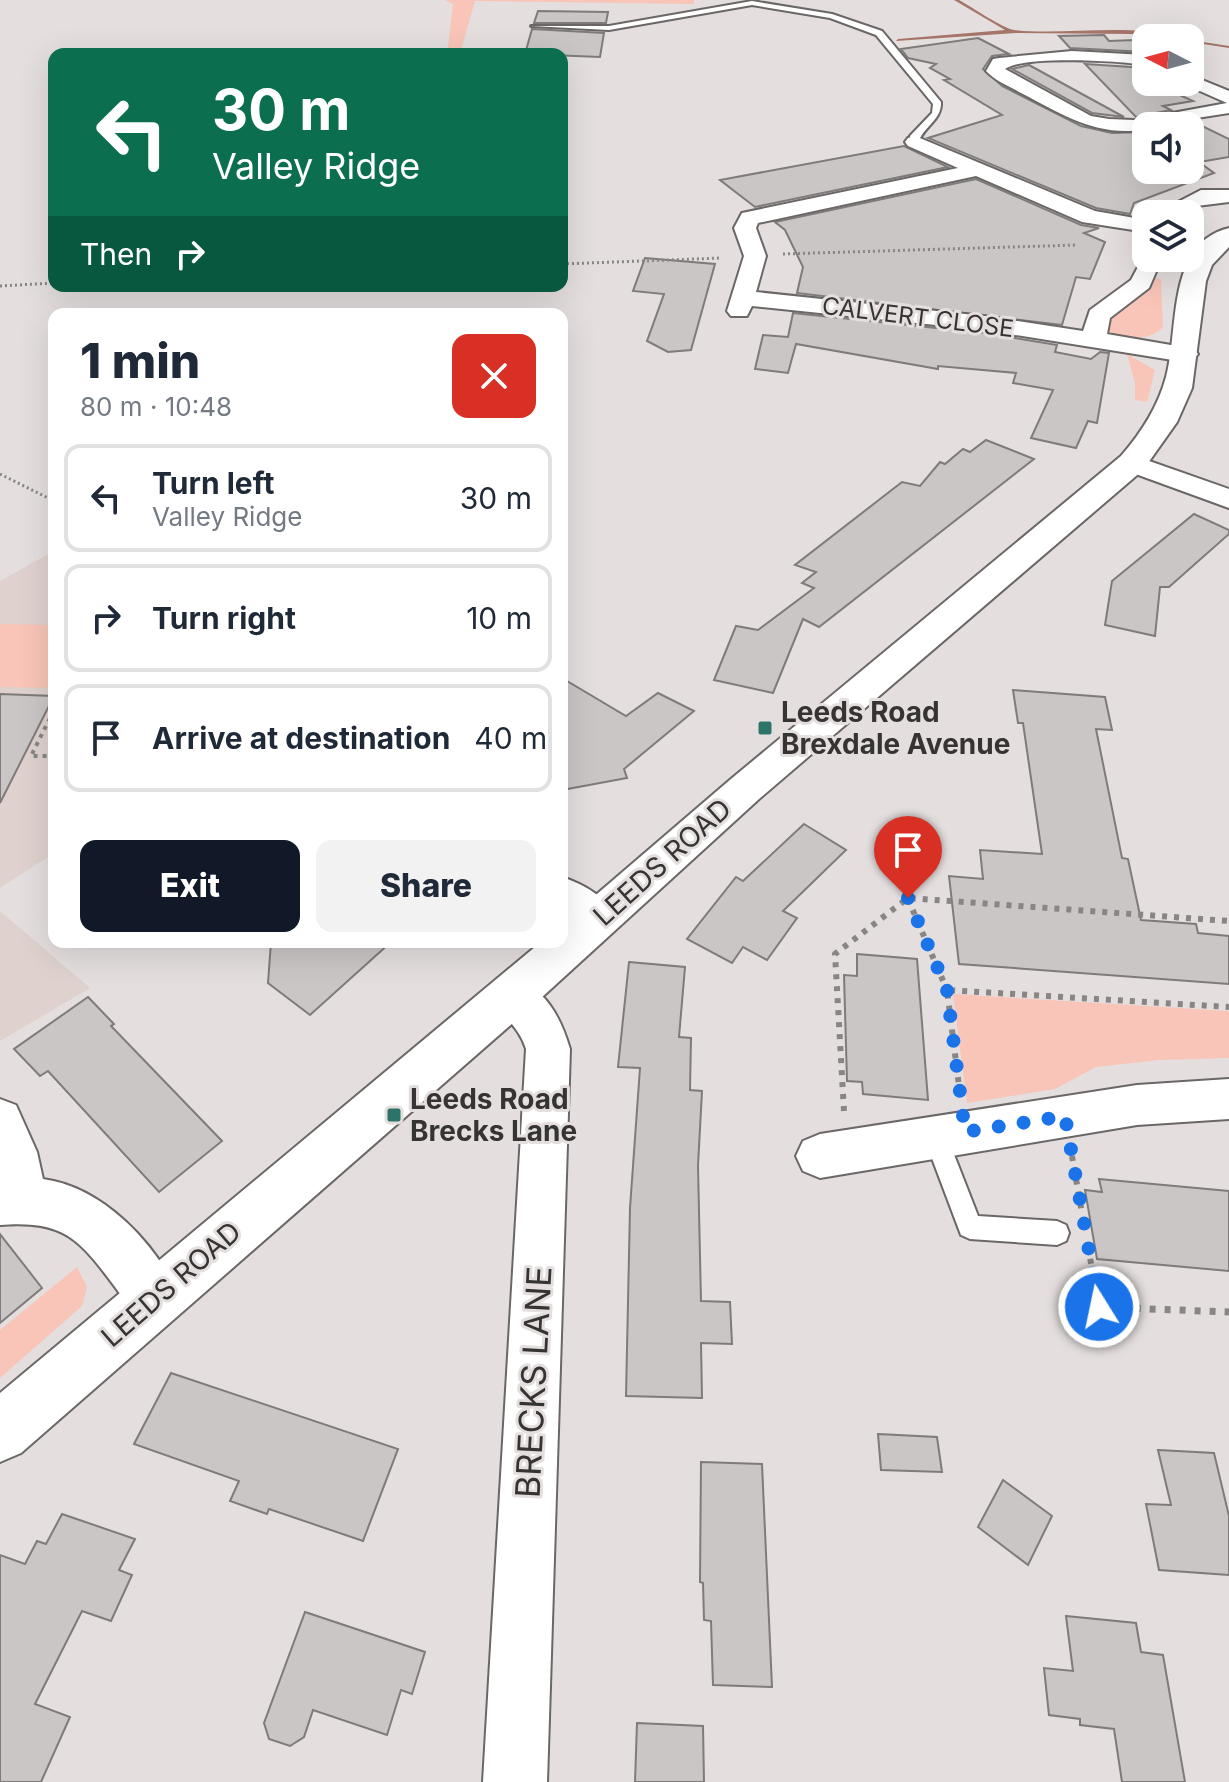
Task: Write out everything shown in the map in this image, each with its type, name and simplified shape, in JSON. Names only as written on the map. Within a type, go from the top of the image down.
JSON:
[{"type":"main road","name":"LEEDS ROAD","points":[[568,945],[745,789],[1132,463],[1165,418],[1185,354],[1193,274],[1212,247],[1229,235]]},
{"type":"main road","name":"LEEDS ROAD","points":[[0,1432],[564,948]]},
{"type":"street","points":[[1132,58],[1016,60],[999,63],[995,71],[1085,120],[1109,125],[1134,126],[1229,108]]},
{"type":"street","points":[[1204,86],[1229,98]]},
{"type":"street","points":[[915,142],[1090,217],[1132,224]]},
{"type":"street","name":"CALVERT CLOSE","points":[[979,169],[750,218],[745,228],[755,256],[741,305],[969,322],[1185,354]]},
{"type":"street","points":[[1190,200],[1193,197],[1229,196]]},
{"type":"street","points":[[1204,219],[1229,227]]},
{"type":"street","points":[[1093,340],[1099,315],[1141,283],[1145,272]]},
{"type":"street","points":[[1132,463],[1229,499]]},
{"type":"street","points":[[568,897],[598,918]]},
{"type":"street","name":"BRECKS LANE","points":[[512,995],[540,1022],[548,1049],[515,1782]]},
{"type":"street","points":[[833,1154],[1137,1105],[1229,1099]]},
{"type":"street","points":[[0,1120],[13,1152],[12,1200],[52,1200],[77,1210],[116,1249],[154,1298]]},
{"type":"lane","points":[[535,26],[609,28],[751,2],[832,16],[879,33],[938,104],[936,114],[915,136],[915,142]]},
{"type":"lane","points":[[950,1135],[970,1227],[1057,1233]]},
{"type":"path","points":[[568,264],[1084,245]]},
{"type":"path","points":[[0,286],[48,283]]},
{"type":"path","points":[[0,474],[48,498]]},
{"type":"path","points":[[48,722],[31,756],[48,756]]},
{"type":"path","points":[[908,898],[947,990],[950,1135]]},
{"type":"path","points":[[833,1154],[835,954],[908,898],[1229,921]]},
{"type":"path","points":[[947,990],[1229,1007]]},
{"type":"path","points":[[1065,1116],[1083,1219]]},
{"type":"path","points":[[1086,1233],[1099,1307],[1229,1312]]},
{"type":"shaded area","points":[[445,0],[694,0],[694,4],[475,1],[462,48],[448,48],[453,4]]},
{"type":"shaded area","points":[[1154,278],[1161,279],[1163,327],[1151,335],[1135,338],[1105,332],[1106,320]]},
{"type":"shaded area","points":[[1127,354],[1155,370],[1147,402],[1135,400],[1135,383]]},
{"type":"shaded area","points":[[48,554],[48,857],[0,888],[0,581]]},
{"type":"shaded area","points":[[0,624],[48,625],[48,688],[0,687]]},
{"type":"shaded area","points":[[0,911],[90,988],[0,1041]]},
{"type":"shaded area","points":[[953,994],[1229,1011],[1229,1058],[1159,1060],[1096,1067],[1055,1089],[967,1103]]},
{"type":"shaded area","points":[[77,1267],[87,1287],[82,1306],[0,1378],[0,1330]]},
{"type":"building","points":[[538,11],[608,12],[606,23],[534,23]]},
{"type":"building","points":[[532,29],[604,33],[600,57],[568,56],[568,48],[527,48]]},
{"type":"building","points":[[1104,35],[1109,41],[1132,40],[1132,51],[1070,48],[1059,36]]},
{"type":"building","points":[[978,38],[1009,54],[992,56],[983,69],[1002,86],[1081,126],[1112,133],[1132,132],[1132,184],[1185,184],[1142,200],[1132,200],[1130,214],[1096,208],[928,138],[1002,115],[944,80],[950,79],[930,68],[936,64],[908,58],[901,49]]},
{"type":"building","points":[[1085,64],[1132,67],[1132,96],[1182,96],[1193,101],[1163,106],[1171,110],[1161,112],[1132,113]]},
{"type":"building","points":[[1029,65],[1124,117],[1092,113],[1012,69]]},
{"type":"building","points":[[1204,127],[1229,139],[1229,157],[1204,161]]},
{"type":"building","points":[[904,146],[948,167],[755,207],[720,180]]},
{"type":"building","points":[[1204,166],[1214,173],[1204,177]]},
{"type":"building","points":[[976,179],[1081,225],[1099,228],[1084,233],[1105,242],[1090,279],[1076,277],[1062,325],[797,293],[803,267],[785,230],[775,222]]},
{"type":"building","points":[[645,258],[715,264],[691,350],[668,352],[647,341],[664,294],[633,291]]},
{"type":"building","points":[[793,313],[984,333],[1057,345],[1055,352],[1091,359],[1100,352],[1109,353],[1097,423],[1088,421],[1076,448],[1031,438],[1053,390],[1013,383],[1016,373],[938,366],[938,369],[796,344],[788,373],[755,369],[763,335],[788,337]]},
{"type":"building","points":[[986,440],[1034,459],[819,627],[803,619],[773,693],[714,680],[736,626],[758,630],[814,588],[802,583],[816,572],[795,565],[902,482],[920,486],[940,462],[945,464],[963,449],[970,452]]},
{"type":"building","points":[[1194,514],[1229,530],[1229,534],[1169,587],[1160,587],[1155,636],[1105,625],[1112,581]]},
{"type":"building","points":[[568,682],[626,716],[658,693],[694,711],[624,769],[627,778],[568,789]]},
{"type":"building","points":[[1013,690],[1105,697],[1112,730],[1096,729],[1122,858],[1128,859],[1141,920],[1196,924],[1198,933],[1229,936],[1229,984],[959,964],[949,876],[983,879],[980,850],[1042,854],[1023,723],[1018,723]]},
{"type":"building","points":[[0,694],[48,696],[48,708],[0,803]]},
{"type":"building","points":[[804,824],[846,850],[783,911],[797,918],[767,960],[743,947],[732,963],[687,939],[736,877],[743,881]]},
{"type":"building","points":[[271,948],[384,948],[310,1015],[268,983]]},
{"type":"building","points":[[857,954],[917,959],[928,1100],[863,1094],[862,1082],[847,1081],[844,975],[857,976]]},
{"type":"building","points":[[629,962],[685,967],[679,1037],[691,1038],[690,1090],[702,1091],[698,1166],[701,1301],[730,1302],[732,1344],[701,1343],[702,1398],[626,1396],[630,1208],[640,1068],[618,1067]]},
{"type":"building","points":[[88,997],[114,1024],[111,1026],[222,1141],[159,1192],[48,1071],[40,1076],[14,1049]]},
{"type":"building","points":[[1099,1179],[1229,1191],[1229,1271],[1097,1259],[1085,1190],[1102,1192]]},
{"type":"building","points":[[0,1234],[42,1288],[0,1323]]},
{"type":"building","points":[[171,1373],[398,1449],[363,1541],[269,1509],[267,1514],[230,1501],[239,1481],[134,1444]]},
{"type":"building","points":[[878,1434],[937,1437],[942,1472],[881,1470]]},
{"type":"building","points":[[1158,1450],[1214,1453],[1229,1516],[1229,1575],[1159,1570],[1146,1504],[1171,1505]]},
{"type":"building","points":[[701,1462],[762,1464],[772,1687],[713,1685],[711,1621],[704,1620],[703,1583],[700,1582]]},
{"type":"building","points":[[1003,1480],[1052,1516],[1028,1565],[978,1527]]},
{"type":"building","points":[[62,1514],[135,1539],[119,1570],[132,1575],[111,1621],[82,1611],[35,1704],[70,1717],[41,1782],[0,1782],[0,1555],[25,1564],[37,1541],[46,1544]]},
{"type":"building","points":[[305,1612],[425,1652],[412,1694],[401,1690],[387,1735],[313,1710],[304,1737],[290,1746],[269,1739],[264,1723]]},
{"type":"building","points":[[1066,1616],[1136,1623],[1141,1652],[1163,1655],[1185,1782],[1122,1782],[1114,1729],[1080,1725],[1080,1719],[1049,1715],[1044,1668],[1073,1671]]},
{"type":"building","points":[[637,1723],[703,1726],[704,1782],[635,1782]]},
{"type":"waterway","points":[[956,0],[1008,30]]},
{"type":"waterway","points":[[898,40],[1016,31],[1132,33]]},
{"type":"waterway","points":[[1204,43],[1229,47]]},
{"type":"place","name":"Leeds Road Brexdale Avenue","points":[[765,728]]},
{"type":"place","name":"Leeds Road Brecks Lane","points":[[394,1115]]},
{"type":"route","points":[[908,898],[947,990],[965,1132],[1065,1116],[1099,1307]]}]
